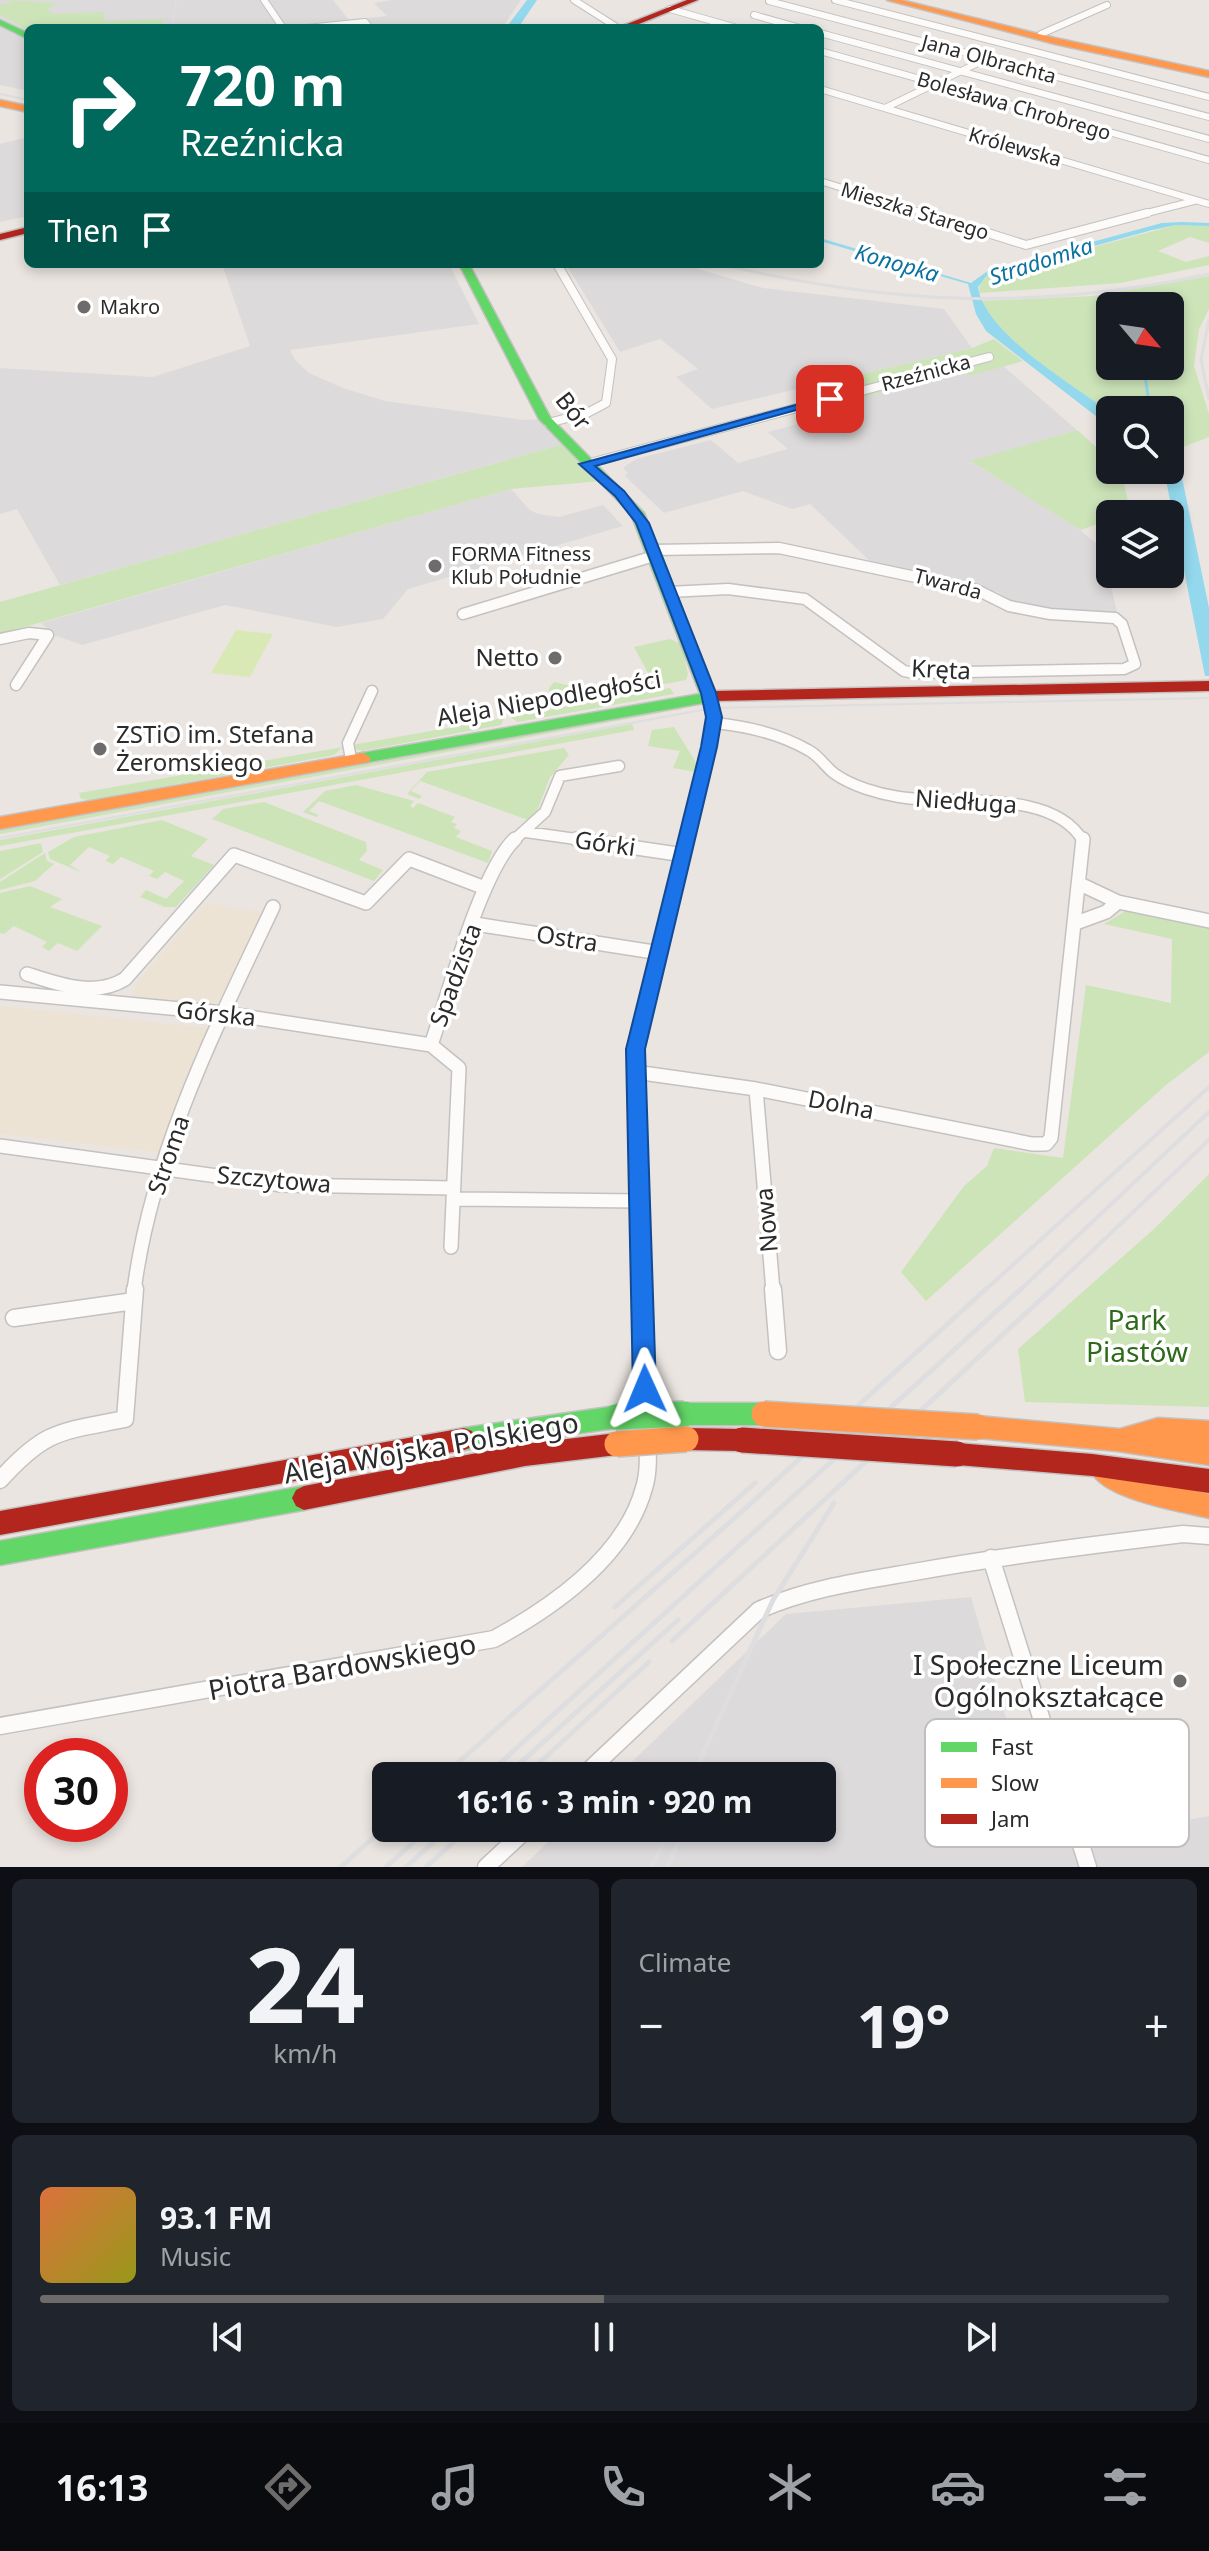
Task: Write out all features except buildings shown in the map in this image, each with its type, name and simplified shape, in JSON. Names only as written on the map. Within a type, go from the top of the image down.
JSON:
[{"type":"main road","points":[[623,24],[694,0]]},
{"type":"main road","points":[[891,0],[1055,41],[1209,72]]},
{"type":"main road","points":[[909,0],[1209,72]]},
{"type":"main road","points":[[0,22],[24,34]]},
{"type":"main road","points":[[0,103],[24,108]]},
{"type":"main road","points":[[0,231],[24,228]]},
{"type":"main road","points":[[0,237],[24,228]]},
{"type":"main road","name":"Bór","points":[[466,268],[548,423],[637,513],[709,696]]},
{"type":"main road","name":"Aleja Niepodległości","points":[[0,823],[709,696],[1209,686]]},
{"type":"main road","name":"Aleja Wojska Polskiego","points":[[0,1523],[505,1431],[616,1417],[764,1414],[978,1427],[1117,1440],[1209,1454]]},
{"type":"main road","points":[[1117,1440],[1158,1429],[1209,1432]]},
{"type":"main road","name":"Aleja Wojska Polskiego","points":[[0,1553],[525,1455],[686,1439],[957,1454],[1092,1465],[1209,1481]]},
{"type":"main road","points":[[1092,1465],[1135,1488],[1209,1506]]},
{"type":"street","points":[[264,0],[280,24]]},
{"type":"street","points":[[574,0],[612,24]]},
{"type":"street","points":[[835,0],[1209,97]]},
{"type":"street","name":"Jana Olbrachta","points":[[769,1],[1209,117]]},
{"type":"street","points":[[676,5],[726,24]]},
{"type":"street","points":[[1041,34],[1107,5]]},
{"type":"street","points":[[754,15],[786,24]]},
{"type":"street","points":[[346,24],[367,24]]},
{"type":"street","points":[[824,34],[1209,139]]},
{"type":"street","points":[[885,108],[1013,46]]},
{"type":"street","name":"Bolesława Chrobrego","points":[[824,52],[1209,160]]},
{"type":"street","name":"Królewska","points":[[824,90],[1209,204]]},
{"type":"street","name":"Mieszka Starego","points":[[824,182],[1026,245],[1197,200]]},
{"type":"street","points":[[548,423],[603,406],[609,398],[612,359],[559,268]]},
{"type":"street","name":"Rzeźnicka","points":[[586,464],[989,357]]},
{"type":"street","name":"Twarda","points":[[463,614],[653,553],[707,547],[779,548],[977,590],[1009,606],[1050,614],[1115,618]]},
{"type":"street","name":"Kręta","points":[[669,592],[728,589],[805,599],[904,671],[921,674],[1129,668],[1135,662],[1122,624],[1115,618]]},
{"type":"street","points":[[0,639],[29,633],[48,635],[16,685]]},
{"type":"street","points":[[351,759],[348,743],[372,691]]},
{"type":"street","name":"Bór","points":[[649,1466],[635,1049],[714,723],[709,696]]},
{"type":"street","name":"Niedługa","points":[[714,723],[736,724],[808,749],[822,758],[837,775],[902,798],[1000,801],[1038,808],[1065,821],[1083,839],[1080,884]]},
{"type":"street","name":"Spadzista","points":[[451,1247],[459,1068],[431,1045],[485,888],[508,846],[545,812],[560,776],[619,766]]},
{"type":"street","name":"Górki","points":[[526,832],[684,855]]},
{"type":"street","points":[[27,974],[97,989],[113,988],[125,979],[234,855],[366,903],[409,859],[485,888]]},
{"type":"street","points":[[1118,902],[1106,912],[1076,923],[1080,884],[1118,902],[1209,921]]},
{"type":"street","name":"Stroma","points":[[0,1480],[28,1449],[54,1433],[125,1419],[134,1301],[144,1234],[162,1167],[223,1013],[273,907]]},
{"type":"street","name":"Dolna","points":[[635,1072],[756,1089],[1032,1144],[1046,1144],[1051,1138],[1076,923]]},
{"type":"street","name":"Ostra","points":[[475,924],[660,953]]},
{"type":"street","name":"Górska","points":[[0,992],[223,1013],[431,1045]]},
{"type":"street","name":"Nowa","points":[[756,1089],[778,1351]]},
{"type":"street","name":"Szczytowa","points":[[0,1146],[282,1185],[640,1201]]},
{"type":"street","points":[[14,1318],[134,1301]]},
{"type":"street","name":"Piotra Bardowskiego","points":[[0,1726],[494,1639],[544,1608],[603,1555],[624,1530],[641,1499],[649,1466]]},
{"type":"street","points":[[598,1762],[759,1610],[794,1595],[832,1585],[991,1558],[1183,1534],[1209,1536]]},
{"type":"street","points":[[991,1558],[1042,1719]]},
{"type":"street","points":[[486,1867],[513,1842]]},
{"type":"street","points":[[1082,1847],[1088,1867]]},
{"type":"shaded area","points":[[0,0],[333,0],[349,20],[387,16],[374,3],[392,0],[521,0],[505,24],[24,24],[24,90],[0,85]]},
{"type":"shaded area","points":[[24,138],[24,217],[0,222],[0,144]]},
{"type":"shaded area","points":[[223,268],[451,268],[479,324],[290,350],[295,360],[309,373],[385,401],[524,420],[541,419],[564,444],[60,585],[17,509],[0,514],[0,368],[153,377],[250,346]]},
{"type":"shaded area","points":[[568,268],[695,268],[763,288],[944,309],[972,348],[712,409],[676,377],[698,369],[660,339],[620,352]]},
{"type":"shaded area","points":[[1003,366],[1077,430],[971,462],[1068,520],[1096,543],[1096,588],[1111,588],[1118,616],[1052,612],[1012,603],[998,592],[949,578],[872,563],[810,504],[792,509],[743,491],[664,513],[625,476],[628,473],[623,468],[636,459],[711,440],[738,463],[788,449],[768,432],[823,417],[821,409],[961,371],[970,376]]},
{"type":"shaded area","points":[[511,489],[530,510],[538,514],[559,517],[603,505],[623,526],[408,589],[383,619],[337,627],[225,605],[82,645],[54,635],[41,623]]},
{"type":"shaded area","points":[[205,903],[260,912],[261,919],[222,998],[211,1005],[133,996],[135,985]]},
{"type":"shaded area","points":[[0,1006],[211,1028],[163,1153],[0,1134]]},
{"type":"shaded area","points":[[971,1597],[1006,1719],[925,1719],[925,1847],[1189,1847],[1189,1820],[1209,1816],[1209,1867],[522,1867],[548,1842],[836,1842],[836,1762],[632,1762],[786,1614]]},
{"type":"green space","points":[[6,0],[53,3],[54,0],[55,5],[47,9],[53,14],[104,12],[104,21],[163,19],[162,24],[24,24],[24,28],[0,15],[0,5],[12,3]]},
{"type":"green space","points":[[1176,225],[1209,226],[1209,243],[1190,237],[1158,251],[1186,262],[1209,256],[1209,265],[1120,283],[979,293],[980,281],[986,276]]},
{"type":"green space","points":[[1209,276],[1209,309],[1199,329],[1194,366],[1209,414],[1209,437],[1184,447],[1184,396],[1096,396],[1096,402],[1021,347],[1004,332],[981,301],[1096,296],[1096,380],[1184,380],[1184,292],[1117,292]]},
{"type":"green space","points":[[994,339],[1023,361],[970,376],[961,371],[821,409],[802,388],[972,348]]},
{"type":"green space","points":[[1077,430],[1096,447],[1096,484],[1124,484],[1128,500],[1096,500],[1096,524],[1081,530],[970,461]]},
{"type":"green space","points":[[564,444],[601,481],[511,489],[0,634],[0,602]]},
{"type":"green space","points":[[236,630],[273,634],[250,677],[211,673]]},
{"type":"green space","points":[[670,639],[681,644],[688,674],[686,680],[627,691],[625,686],[652,680],[634,647]]},
{"type":"green space","points":[[554,682],[595,692],[619,687],[621,692],[549,704],[549,688]]},
{"type":"green space","points":[[670,688],[674,694],[518,722],[510,717]]},
{"type":"green space","points":[[682,709],[0,834],[0,830]]},
{"type":"green space","points":[[504,718],[501,725],[362,751],[352,748],[352,745]]},
{"type":"green space","points":[[632,724],[634,730],[0,846],[0,840]]},
{"type":"green space","points":[[674,727],[698,766],[696,772],[673,768],[680,751],[648,746],[652,730]]},
{"type":"green space","points":[[343,747],[334,755],[90,800],[81,799],[79,793]]},
{"type":"green space","points":[[564,748],[569,755],[550,777],[537,811],[528,820],[420,781],[411,791],[422,796],[419,799],[407,794],[427,772]]},
{"type":"green space","points":[[356,785],[414,801],[410,806],[413,808],[418,803],[455,817],[451,822],[457,824],[454,828],[461,831],[456,837],[492,851],[488,863],[319,801],[309,811],[319,815],[316,817],[303,812],[325,791]]},
{"type":"green space","points":[[264,802],[366,842],[367,851],[359,860],[383,870],[374,881],[212,819],[223,809]]},
{"type":"green space","points":[[162,820],[208,839],[191,856],[214,865],[176,907],[165,907],[140,897],[146,890],[166,899],[184,881],[165,872],[157,879],[149,876],[154,871],[121,857],[113,864],[105,861],[110,856],[89,847],[70,865],[83,873],[50,859],[48,852],[74,837]]},
{"type":"green space","points":[[41,843],[43,852],[0,879],[0,851]]},
{"type":"green space","points":[[45,853],[47,861],[54,864],[35,881],[0,890],[0,882]]},
{"type":"green space","points":[[30,886],[62,899],[50,907],[102,926],[77,951],[58,943],[49,951],[42,947],[47,942],[14,926],[4,934],[0,933],[0,893]]},
{"type":"green space","points":[[1129,909],[1209,925],[1209,1052],[1166,1085],[926,1301],[901,1272],[964,1186],[987,1166],[994,1148],[1063,1158],[1086,985],[1171,1003],[1172,939],[1104,924]]},
{"type":"green space","name":"Park Piastów","points":[[1209,1174],[1209,1407],[1025,1402],[1018,1349],[1154,1229]]},
{"type":"water","points":[[1162,223],[1209,223],[1209,226],[1176,225],[1152,230],[986,276],[978,287],[984,305],[996,322],[1032,357],[1096,402],[1096,416],[986,331],[976,314],[968,284],[824,242],[824,239],[971,283],[989,270]]},
{"type":"water","points":[[1167,484],[1183,484],[1209,608],[1209,676],[1205,676],[1184,570],[1184,500],[1170,500]]},
{"type":"waterway","name":"Konopka","points":[[515,24],[532,0]]},
{"type":"waterway","points":[[1146,380],[1148,396]]},
{"type":"tram line","points":[[0,838],[713,708],[1209,698]]},
{"type":"railway","points":[[173,24],[176,0]]},
{"type":"railway","points":[[0,94],[24,99]]},
{"type":"railway","points":[[738,268],[844,288],[964,298],[1084,294],[1209,274]]},
{"type":"railway","points":[[1209,320],[1201,360],[1209,399]]},
{"type":"railway","points":[[984,1291],[1209,1087]]},
{"type":"railway","points":[[1019,1291],[1209,1112]]},
{"type":"railway","points":[[1050,1291],[1209,1140]]},
{"type":"railway","points":[[459,1762],[738,1515],[986,1289]]},
{"type":"railway","points":[[501,1762],[1021,1289]]},
{"type":"railway","points":[[672,1641],[1052,1289]]},
{"type":"railway","points":[[615,1607],[755,1483]]},
{"type":"railway","points":[[699,1762],[773,1600],[834,1503]]},
{"type":"railway","points":[[521,1762],[678,1620]]},
{"type":"railway","points":[[540,1762],[649,1662]]},
{"type":"railway","points":[[341,1867],[372,1839]]},
{"type":"railway","points":[[386,1867],[414,1842]]},
{"type":"railway","points":[[406,1867],[434,1842]]},
{"type":"railway","points":[[426,1867],[454,1842]]},
{"type":"railway","points":[[652,1867],[664,1842]]},
{"type":"railway","points":[[668,1867],[678,1842]]},
{"type":"traffic: fast","points":[[0,22],[24,34]]},
{"type":"traffic: fast","points":[[466,268],[545,419],[637,513],[709,696]]},
{"type":"traffic: fast","points":[[363,758],[715,696]]},
{"type":"traffic: fast","points":[[684,1414],[764,1414]]},
{"type":"traffic: fast","points":[[616,1417],[684,1414]]},
{"type":"traffic: fast","points":[[464,1439],[616,1417]]},
{"type":"traffic: fast","points":[[0,1553],[304,1498]]},
{"type":"traffic: slow","points":[[891,0],[1055,41],[1209,74]]},
{"type":"traffic: slow","points":[[0,103],[24,108]]},
{"type":"traffic: slow","points":[[0,823],[363,758]]},
{"type":"traffic: slow","points":[[764,1414],[978,1427]]},
{"type":"traffic: slow","points":[[978,1427],[1117,1440],[1209,1454]]},
{"type":"traffic: slow","points":[[1128,1437],[1158,1429],[1209,1432]]},
{"type":"traffic: slow","points":[[617,1444],[686,1439]]},
{"type":"traffic: slow","points":[[1103,1471],[1135,1488],[1209,1506]]},
{"type":"traffic: jam","points":[[631,24],[694,0]]},
{"type":"traffic: jam","points":[[0,237],[24,231]]},
{"type":"traffic: jam","points":[[715,696],[1209,686]]},
{"type":"traffic: jam","points":[[0,1523],[464,1439]]},
{"type":"traffic: jam","points":[[686,1439],[742,1440]]},
{"type":"traffic: jam","points":[[742,1440],[957,1454]]},
{"type":"traffic: jam","points":[[304,1498],[525,1455],[617,1444]]},
{"type":"traffic: jam","points":[[957,1454],[1092,1465],[1209,1481]]},
{"type":"place","name":"Makro","points":[[84,307]]},
{"type":"place","name":"FORMA Fitness Klub Południe","points":[[435,566]]},
{"type":"place","name":"Netto","points":[[555,658]]},
{"type":"place","name":"ZSTiO im. Stefana Żeromskiego","points":[[100,749]]},
{"type":"place","name":"I Społeczne Liceum Ogólnokształcące","points":[[1180,1681]]},
{"type":"route","points":[[645,1389],[635,1049],[714,717],[691,647],[637,513],[586,464],[830,399]]},
{"type":"water label","name":"Stradomka","points":[[1041,261]]}]
